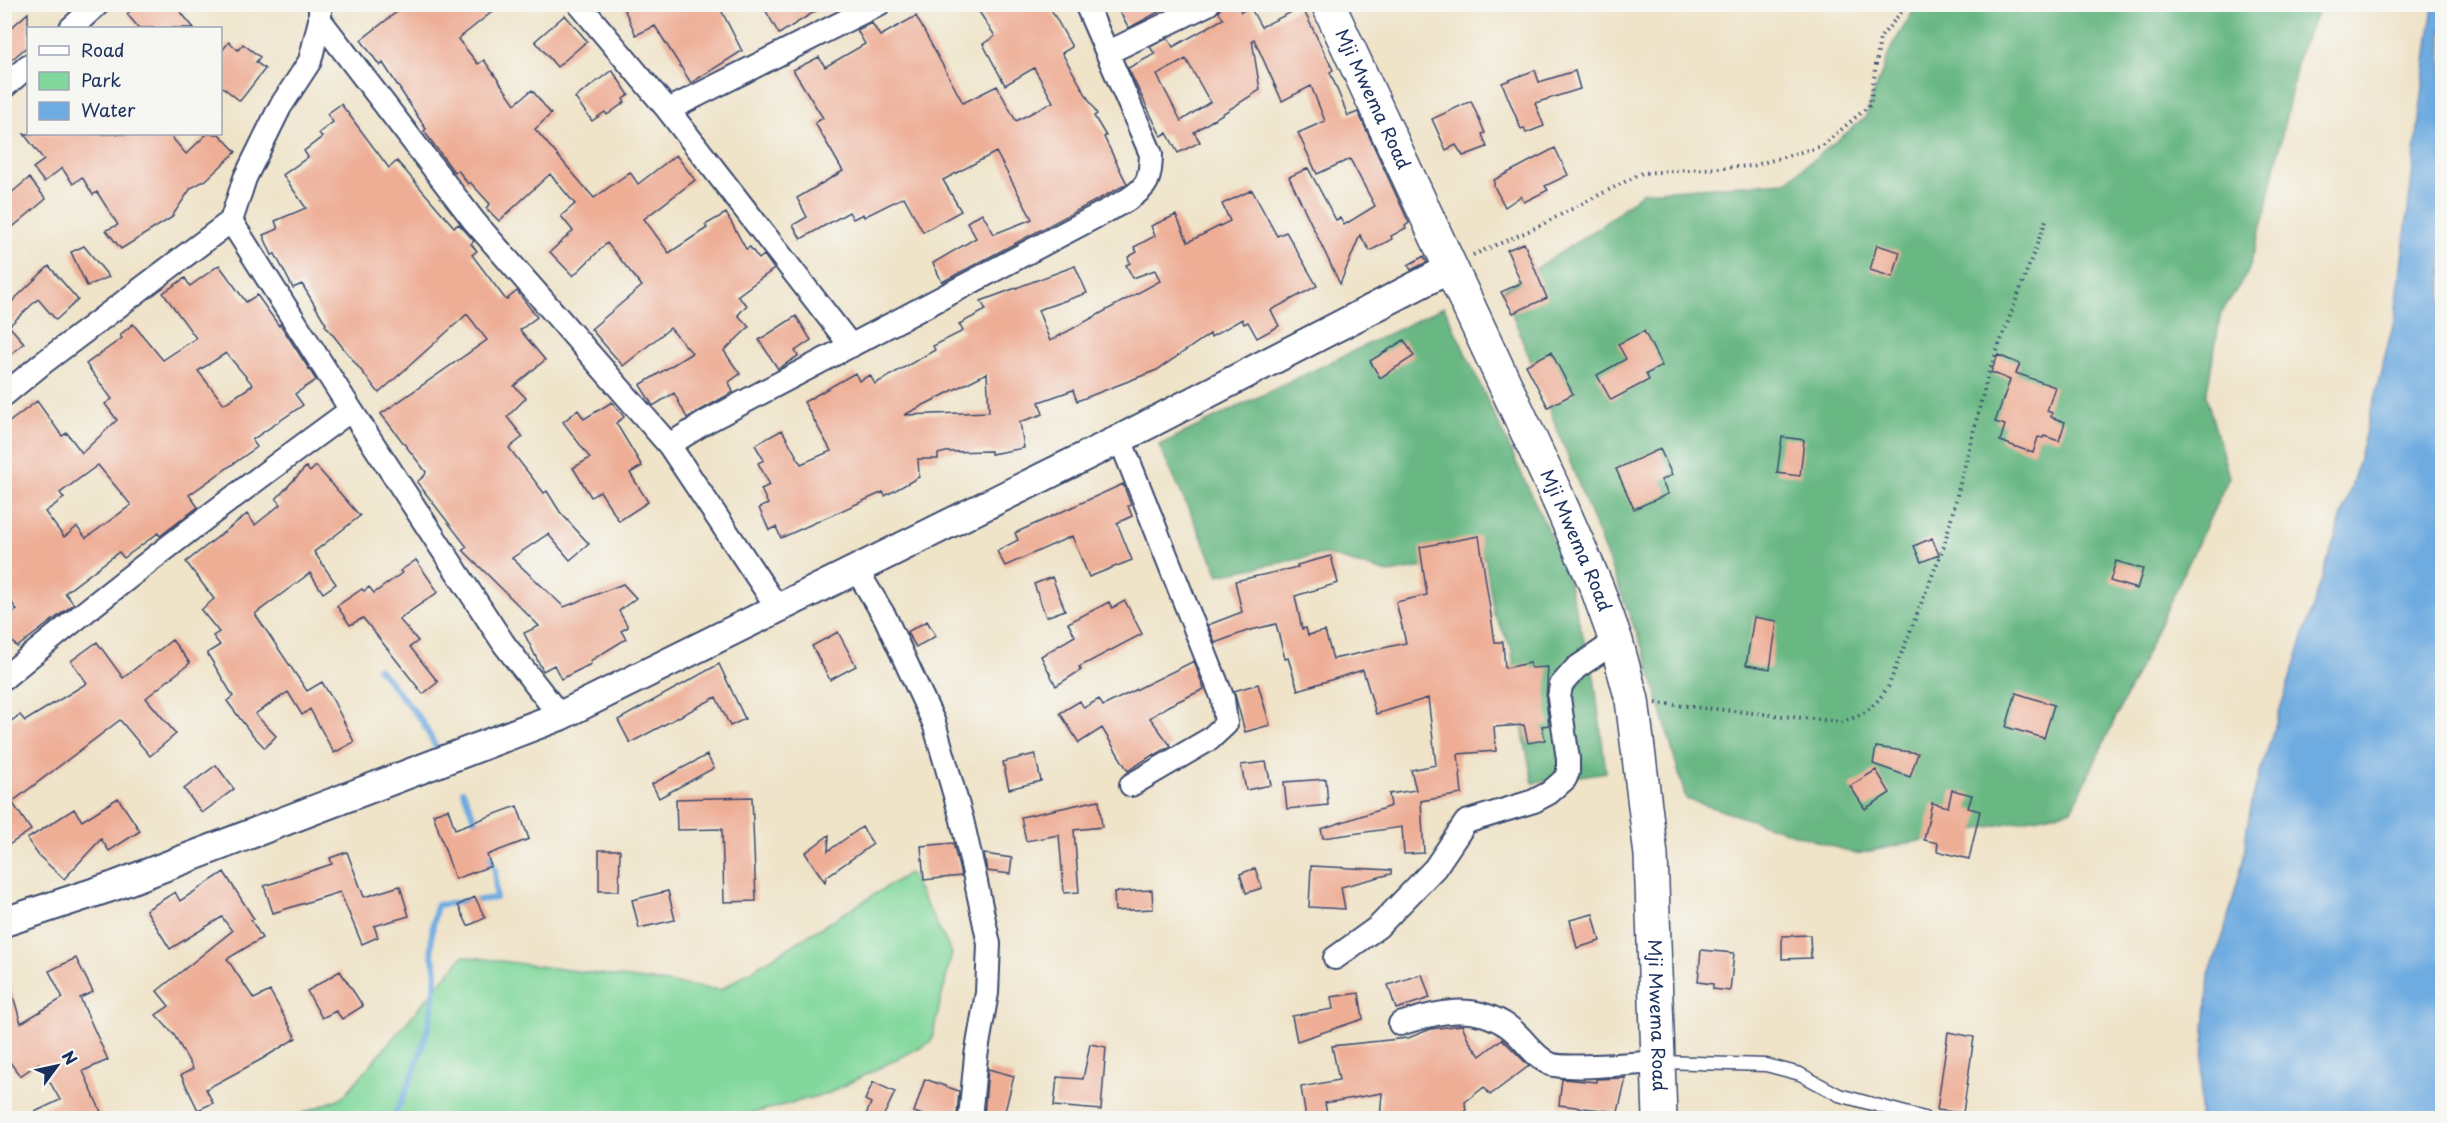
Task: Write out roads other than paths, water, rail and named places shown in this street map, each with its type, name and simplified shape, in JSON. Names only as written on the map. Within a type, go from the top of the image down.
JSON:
[{"type":"main road","name":"Mji Mwema Road","points":[[1328,4],[1556,494],[1597,588],[1616,641],[1632,700],[1651,855],[1660,1062],[1660,1119]]},
{"type":"street","points":[[72,27],[98,4]]},
{"type":"street","points":[[579,4],[668,110],[851,346]]},
{"type":"street","points":[[668,110],[879,4]]},
{"type":"street","points":[[669,445],[706,422],[1117,206],[1144,189],[1150,172],[1152,154],[1086,4]]},
{"type":"street","points":[[1109,52],[1208,4]]},
{"type":"street","points":[[4,395],[231,221],[250,168],[280,107],[310,61],[320,12]]},
{"type":"street","points":[[320,12],[474,221],[669,445],[777,607]]},
{"type":"street","points":[[4,87],[27,67]]},
{"type":"street","points":[[231,221],[504,644],[560,716]]},
{"type":"street","points":[[4,922],[114,886],[560,716],[1120,439],[1449,268]]},
{"type":"street","points":[[4,678],[86,610],[242,490],[351,410]]},
{"type":"street","points":[[1120,439],[1223,699],[1226,724],[1210,739],[1131,785]]},
{"type":"street","points":[[856,568],[885,617],[934,723],[962,820],[989,944],[987,993],[976,1056],[970,1119]]},
{"type":"street","points":[[1335,958],[1378,927],[1435,868],[1466,822],[1534,801],[1549,793],[1564,779],[1568,772],[1568,759],[1559,698],[1561,685],[1576,668],[1616,641]]},
{"type":"street","points":[[1400,1024],[1427,1015],[1474,1011],[1509,1027],[1551,1065],[1660,1062]]},
{"type":"lane","points":[[1660,1062],[1766,1065],[1800,1074],[1839,1095],[1924,1119]]},
{"type":"water","points":[[2433,5],[2442,5],[2442,1118],[2199,1118],[2209,975],[2224,933],[2244,857],[2247,827],[2255,789],[2353,481],[2395,317]]},
{"type":"waterway","points":[[378,668],[422,721],[440,755]]},
{"type":"waterway","points":[[463,791],[478,827]]},
{"type":"waterway","points":[[393,1118],[416,1066],[432,1011],[436,973],[432,955],[432,936],[437,905],[496,898],[495,870],[486,848]]}]
